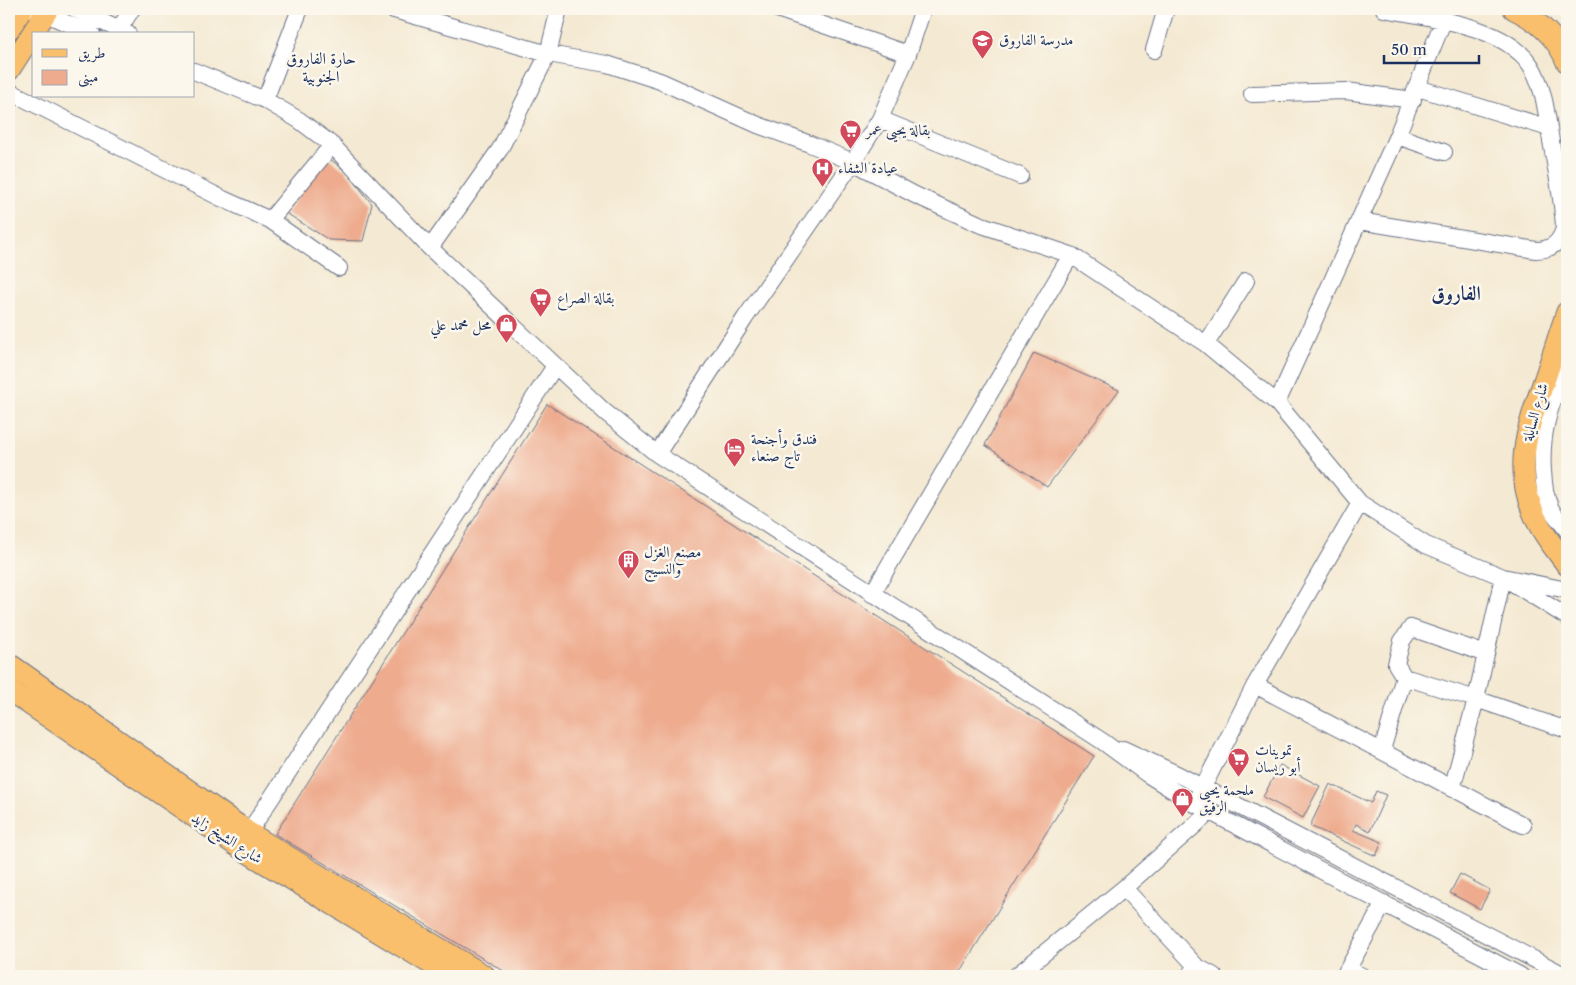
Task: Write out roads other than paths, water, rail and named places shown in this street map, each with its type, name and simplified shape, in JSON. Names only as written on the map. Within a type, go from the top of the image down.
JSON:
[{"type":"main road","points":[[9,29],[22,9]]},
{"type":"main road","points":[[1514,9],[1528,16],[1549,34],[1558,45],[1567,62]]},
{"type":"main road","points":[[9,70],[42,10]]},
{"type":"main road","name":"شارع السايلة","points":[[1567,312],[1528,429],[1524,466],[1525,484],[1536,520],[1545,536],[1567,565]]},
{"type":"main road","points":[[9,664],[244,840],[485,976]]},
{"type":"main road","name":"شارع الشيخ زايد","points":[[9,690],[244,840],[451,976]]},
{"type":"street","points":[[75,9],[121,32],[132,9]]},
{"type":"street","points":[[265,100],[300,9]]},
{"type":"street","points":[[391,9],[548,54],[607,64],[660,81],[758,125],[853,162],[915,195],[979,224],[1071,255],[1206,344],[1276,403],[1360,503],[1426,545],[1503,577],[1567,618]]},
{"type":"street","points":[[430,248],[500,149],[548,54],[558,9]]},
{"type":"street","points":[[777,9],[908,54]]},
{"type":"street","points":[[657,454],[744,318],[853,162],[880,120],[908,54],[923,9]]},
{"type":"street","points":[[1154,50],[1166,9]]},
{"type":"street","points":[[1359,221],[1536,250],[1549,248],[1559,240],[1564,222],[1542,89],[1534,70],[1522,55],[1496,36],[1444,19],[1384,9]]},
{"type":"street","points":[[42,10],[88,32]]},
{"type":"street","points":[[1276,403],[1397,136],[1444,19]]},
{"type":"street","points":[[195,71],[265,100],[299,120],[332,145],[430,248],[554,366],[657,454],[1102,741],[1147,774],[1195,804],[1520,976]]},
{"type":"street","points":[[9,91],[223,199],[270,220],[339,268]]},
{"type":"street","points":[[1252,94],[1346,91],[1415,94],[1549,128]]},
{"type":"street","points":[[880,120],[1020,176]]},
{"type":"street","points":[[1397,136],[1444,152]]},
{"type":"street","points":[[270,220],[332,145]]},
{"type":"street","points":[[872,594],[1071,255]]},
{"type":"street","points":[[1206,344],[1246,281]]},
{"type":"street","points":[[1567,360],[1547,416],[1542,451],[1544,486],[1548,501],[1554,514],[1567,530]]},
{"type":"street","points":[[244,840],[554,366]]},
{"type":"street","points":[[1195,804],[1255,685],[1360,503]]},
{"type":"street","points":[[1503,577],[1567,590]]},
{"type":"street","points":[[1452,789],[1476,699],[1503,577]]},
{"type":"street","points":[[1486,654],[1411,628],[1402,641],[1396,664],[1404,677],[1567,730]]},
{"type":"street","points":[[1382,750],[1404,677]]},
{"type":"street","points":[[1255,685],[1524,825]]},
{"type":"street","points":[[1102,741],[1154,762],[1566,976]]},
{"type":"street","points":[[1016,976],[1124,888],[1211,812]]},
{"type":"street","points":[[1124,888],[1192,971],[1214,976]]},
{"type":"street","points":[[1351,974],[1384,903]]},
{"type":"place","name":"مدرسة الفاروق","points":[[983,59]]},
{"type":"place","name":"بقالة يحيى عمر","points":[[850,149]]},
{"type":"place","name":"عيادة الشفاء","points":[[822,187]]},
{"type":"place","name":"بقالة الصراع","points":[[541,317]]},
{"type":"place","name":"محل محمد علي","points":[[507,344]]},
{"type":"place","name":"فندق وأجنحة تاج صنعاء","points":[[735,467]]},
{"type":"place","name":"مصنع الغزل والنسيج","points":[[628,580]]},
{"type":"place","name":"تموينات أبو ريسان","points":[[1239,778]]},
{"type":"place","name":"ملحمة يحيى الرفيق","points":[[1183,818]]},
{"type":"district","name":"حارة الفاروق الجنوبية","points":[[321,67]]},
{"type":"district","name":"الفاروق","points":[[1456,293]]}]
